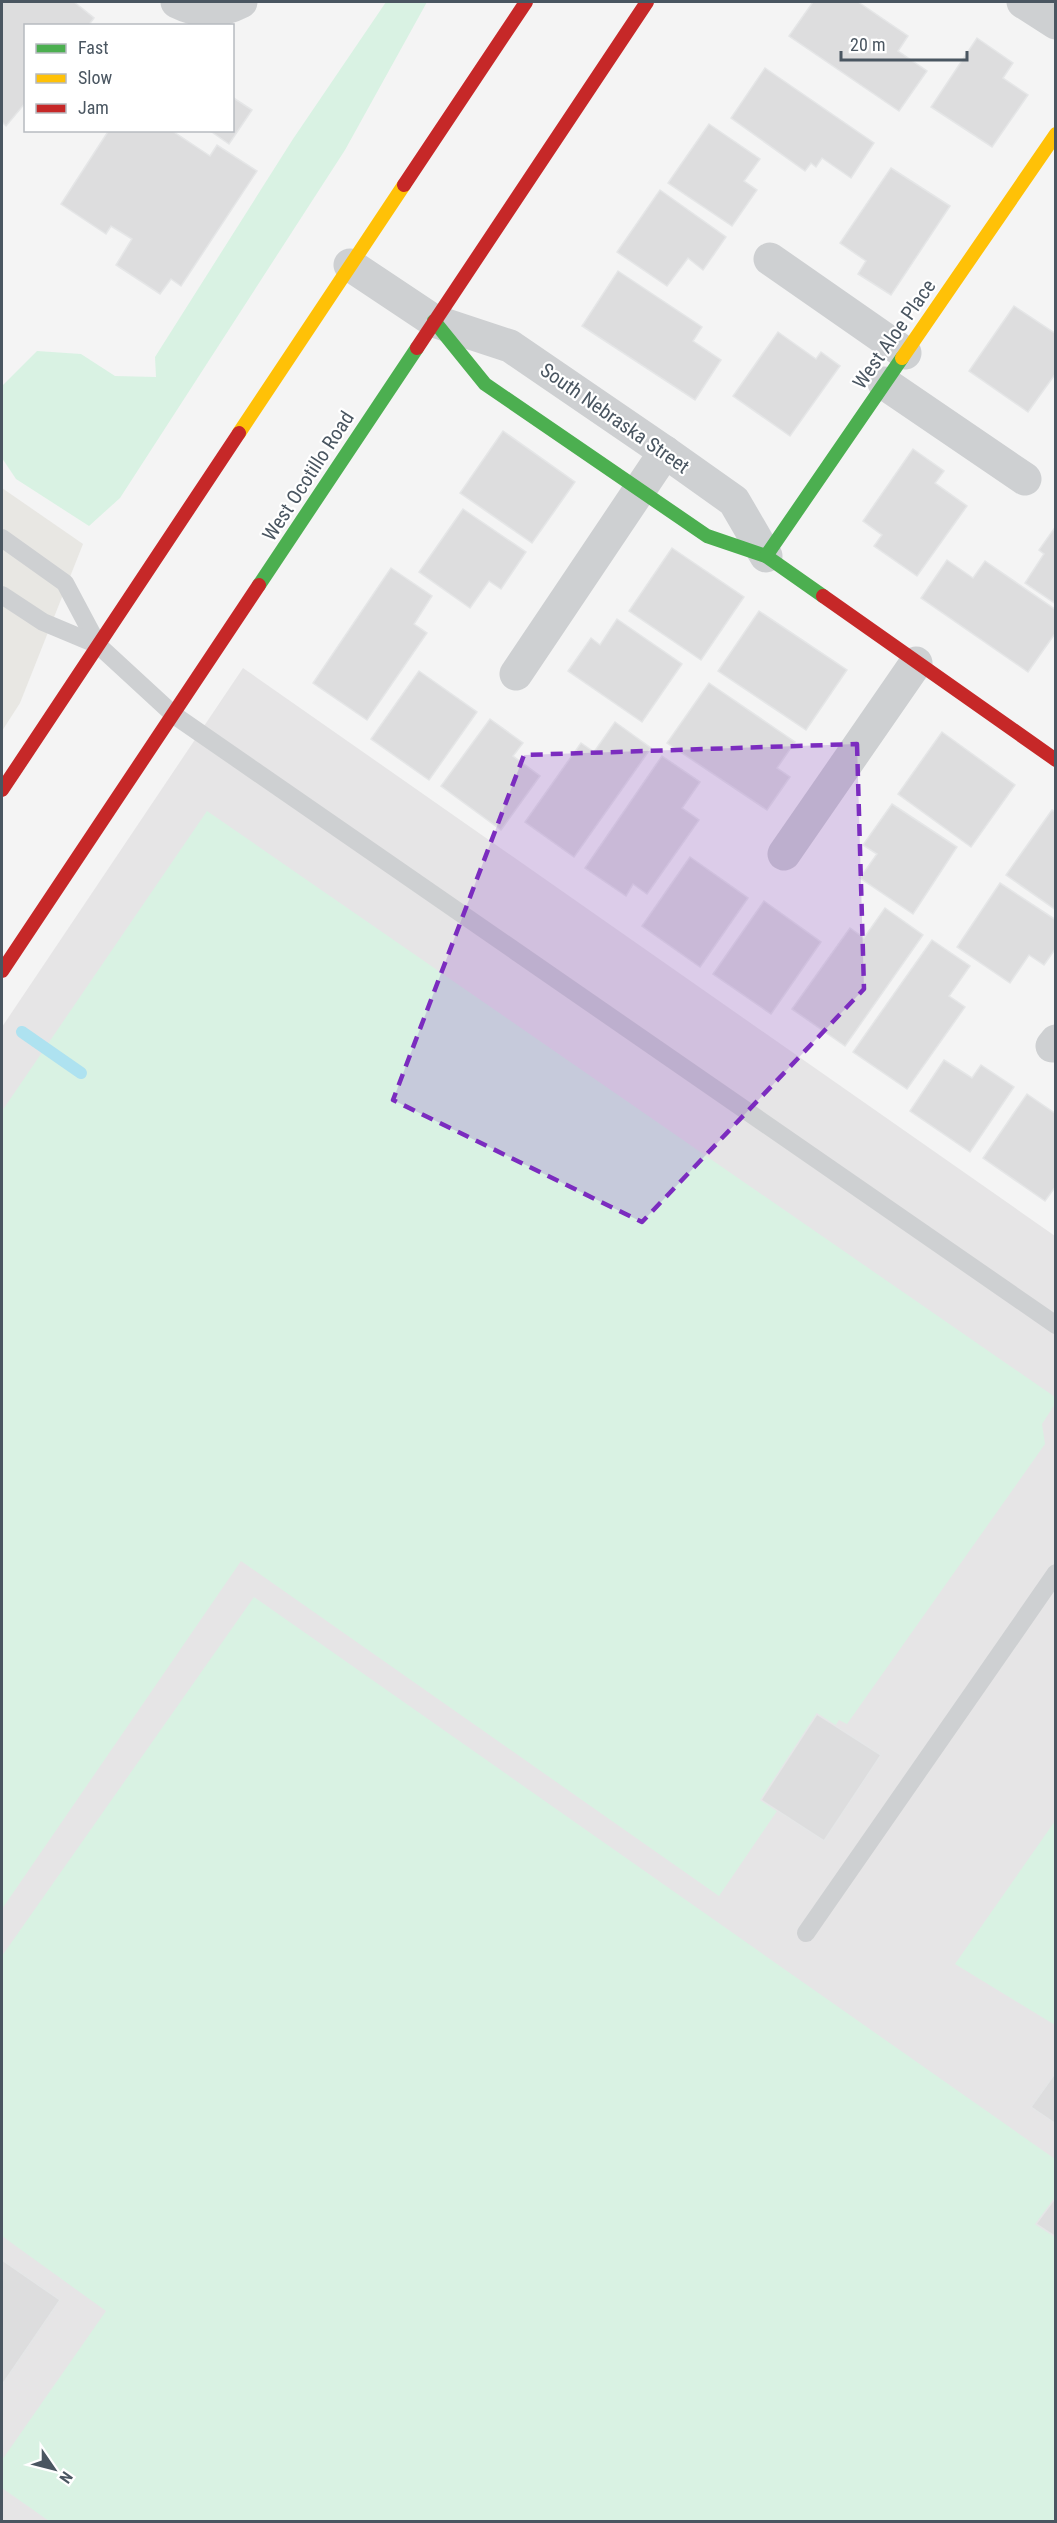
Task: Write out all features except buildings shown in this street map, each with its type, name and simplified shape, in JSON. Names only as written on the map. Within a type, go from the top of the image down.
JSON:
[{"type":"main road","points":[[2,790],[526,2]]},
{"type":"main road","name":"West Ocotillo Road","points":[[2,971],[647,2]]},
{"type":"main road","name":"West Aloe Place","points":[[766,556],[1056,134]]},
{"type":"main road","name":"South Nebraska Street","points":[[434,321],[485,384],[707,536],[766,556],[1056,760]]},
{"type":"street","points":[[177,2],[191,8],[211,11],[231,7],[241,2]]},
{"type":"street","points":[[1023,2],[1056,23]]},
{"type":"street","points":[[770,259],[905,353]]},
{"type":"street","name":"South Nebraska Street","points":[[350,265],[434,321],[510,346],[665,452],[734,501],[766,556]]},
{"type":"street","points":[[884,383],[1025,479]]},
{"type":"street","points":[[516,674],[665,452]]},
{"type":"street","points":[[784,854],[916,663]]},
{"type":"lane","points":[[2,538],[65,583],[98,645],[174,715],[1056,1325]]},
{"type":"lane","points":[[2,595],[43,622],[98,645]]},
{"type":"lane","points":[[806,1933],[1056,1573]]},
{"type":"highlighted area","points":[[857,744],[864,989],[642,1222],[393,1100],[524,755]]},
{"type":"shaded area","points":[[2,488],[83,544],[20,703],[2,731]]},
{"type":"shaded area","points":[[243,668],[1055,1236],[1055,2521],[2,2522],[2,1027]]},
{"type":"green space","points":[[386,2],[427,2],[345,150],[120,498],[89,526],[16,479],[2,458],[2,386],[37,351],[81,354],[115,376],[156,377],[155,357],[293,139]]},
{"type":"green space","points":[[207,811],[1055,1397],[1055,1404],[1042,1424],[1045,1444],[847,1724],[839,1720],[719,1896],[241,1561],[2,1909],[2,1111]]},
{"type":"green space","points":[[254,1597],[1055,2159],[1055,2521],[49,2521],[2,2488],[2,2460],[106,2311],[2,2236],[2,1956]]},
{"type":"green space","points":[[1055,1821],[1055,2025],[955,1964]]},
{"type":"waterway","points":[[22,1032],[81,1073]]},
{"type":"traffic: fast","points":[[434,321],[485,384],[707,536],[766,556],[823,596]]},
{"type":"traffic: fast","points":[[259,585],[417,348]]},
{"type":"traffic: fast","points":[[766,556],[902,358]]},
{"type":"traffic: slow","points":[[902,358],[1056,134]]},
{"type":"traffic: slow","points":[[239,433],[404,185]]},
{"type":"traffic: jam","points":[[404,185],[526,2]]},
{"type":"traffic: jam","points":[[417,348],[647,2]]},
{"type":"traffic: jam","points":[[2,790],[239,433]]},
{"type":"traffic: jam","points":[[2,971],[259,585]]},
{"type":"traffic: jam","points":[[823,596],[1056,760]]}]
